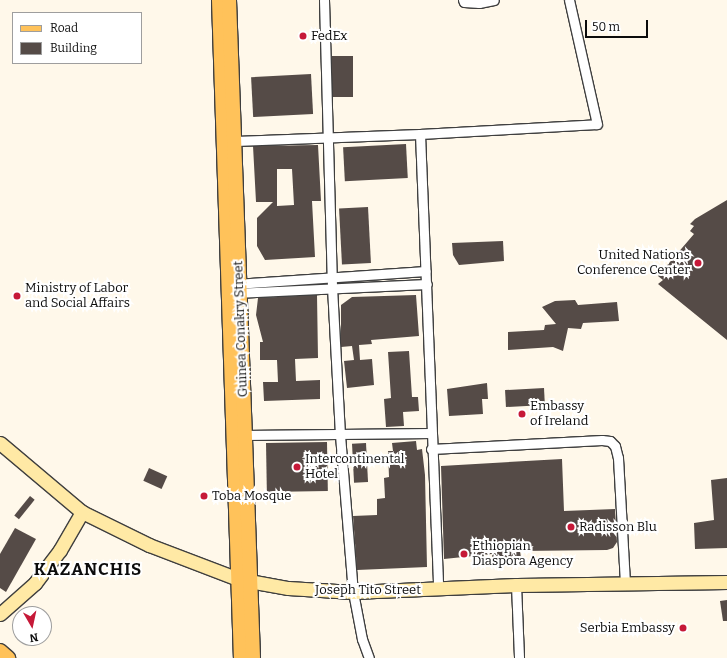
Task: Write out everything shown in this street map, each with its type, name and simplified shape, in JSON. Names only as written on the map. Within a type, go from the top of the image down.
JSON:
[{"type":"main road","name":"Guinea Conakry Street","points":[[219,0],[229,172],[245,580],[253,658]]},
{"type":"main road","name":"Guinea Conakry Street","points":[[229,0],[234,141],[229,172]]},
{"type":"main road","name":"Guinea Conakry Street","points":[[237,390],[244,435],[245,580],[240,658]]},
{"type":"main road","name":"Joseph Tito Street","points":[[0,444],[82,512],[149,545],[245,580],[288,588],[353,592],[438,590],[516,585],[625,585],[727,582]]},
{"type":"main road","points":[[0,614],[35,583],[60,550],[82,512]]},
{"type":"main road","points":[[0,651],[8,658]]},
{"type":"street","points":[[324,0],[332,287],[340,435],[353,592],[362,639],[369,658]]},
{"type":"street","points":[[463,0],[464,2],[479,3],[494,0]]},
{"type":"street","points":[[234,141],[420,134],[597,124],[569,0]]},
{"type":"street","points":[[420,134],[427,284],[431,449],[438,590]]},
{"type":"street","points":[[234,289],[332,277],[426,271]]},
{"type":"street","points":[[234,289],[427,284]]},
{"type":"street","points":[[244,435],[431,433]]},
{"type":"street","points":[[431,449],[610,441],[615,446],[618,458],[625,585]]},
{"type":"street","points":[[516,585],[519,658]]},
{"type":"building","points":[[332,56],[353,56],[353,97],[332,97]]},
{"type":"building","points":[[311,74],[313,114],[253,117],[251,77]]},
{"type":"building","points":[[406,144],[408,178],[345,181],[343,147]]},
{"type":"building","points":[[318,145],[321,201],[312,201],[315,257],[265,260],[257,246],[257,218],[273,202],[256,202],[253,146]],"holes":[[[277,169],[292,169],[294,205],[277,206]]]},
{"type":"building","name":"United Nations Conference Center","points":[[727,200],[727,340],[658,284],[663,280],[658,276],[694,234],[690,231],[694,226],[690,224],[695,219]]},
{"type":"building","points":[[368,207],[371,263],[342,264],[339,209]]},
{"type":"building","points":[[503,241],[504,261],[459,265],[453,255],[452,243]]},
{"type":"building","points":[[317,295],[318,358],[295,359],[296,381],[320,380],[320,399],[264,401],[263,382],[278,382],[277,360],[260,360],[260,342],[263,342],[256,315],[258,298]]},
{"type":"building","points":[[416,295],[419,336],[371,340],[372,344],[359,345],[360,360],[372,359],[374,385],[347,388],[344,361],[354,360],[352,346],[341,347],[341,305],[352,297]]},
{"type":"building","points":[[575,300],[578,305],[617,302],[619,321],[583,323],[581,329],[568,328],[563,351],[553,347],[508,350],[508,332],[544,330],[545,325],[556,324],[542,307],[555,301]]},
{"type":"building","points":[[409,351],[412,397],[418,397],[419,411],[403,412],[404,426],[386,427],[384,399],[391,398],[388,352]]},
{"type":"building","points":[[487,383],[488,399],[482,399],[483,414],[449,416],[447,389]]},
{"type":"building","points":[[544,388],[545,405],[506,407],[505,390]]},
{"type":"building","points":[[416,441],[417,450],[422,449],[425,475],[427,567],[357,570],[353,516],[377,515],[377,499],[385,498],[384,478],[389,477],[388,451],[393,451],[392,443]]},
{"type":"building","name":"Intercontinental Hotel","points":[[327,442],[328,491],[267,492],[266,443]]},
{"type":"building","points":[[366,443],[368,482],[354,483],[352,444]]},
{"type":"building","points":[[562,459],[564,511],[615,509],[617,542],[613,548],[607,550],[520,551],[521,558],[492,560],[492,554],[444,559],[441,466]]},
{"type":"building","points":[[149,468],[167,476],[162,489],[143,481]]},
{"type":"building","points":[[727,478],[727,548],[695,549],[694,523],[714,520],[711,480]]},
{"type":"building","points":[[30,496],[35,500],[19,519],[14,515]]},
{"type":"building","points":[[15,528],[36,539],[6,592],[0,588],[0,554]]},
{"type":"building","points":[[727,600],[727,621],[723,621],[720,601]]},
{"type":"place","name":"FedEx","points":[[303,36]]},
{"type":"place","name":"United Nations Conference Center","points":[[698,263]]},
{"type":"place","name":"Ministry of Labor and Social Affairs","points":[[17,296]]},
{"type":"place","name":"Embassy of Ireland","points":[[522,414]]},
{"type":"place","name":"Intercontinental Hotel","points":[[297,467]]},
{"type":"place","name":"Toba Mosque","points":[[204,496]]},
{"type":"place","name":"Radisson Blu","points":[[571,527]]},
{"type":"place","name":"Ethiopian Diaspora Agency","points":[[464,554]]},
{"type":"place","name":"Serbia Embassy","points":[[683,628]]},
{"type":"district","name":"KAZANCHIS","points":[[88,570]]}]
